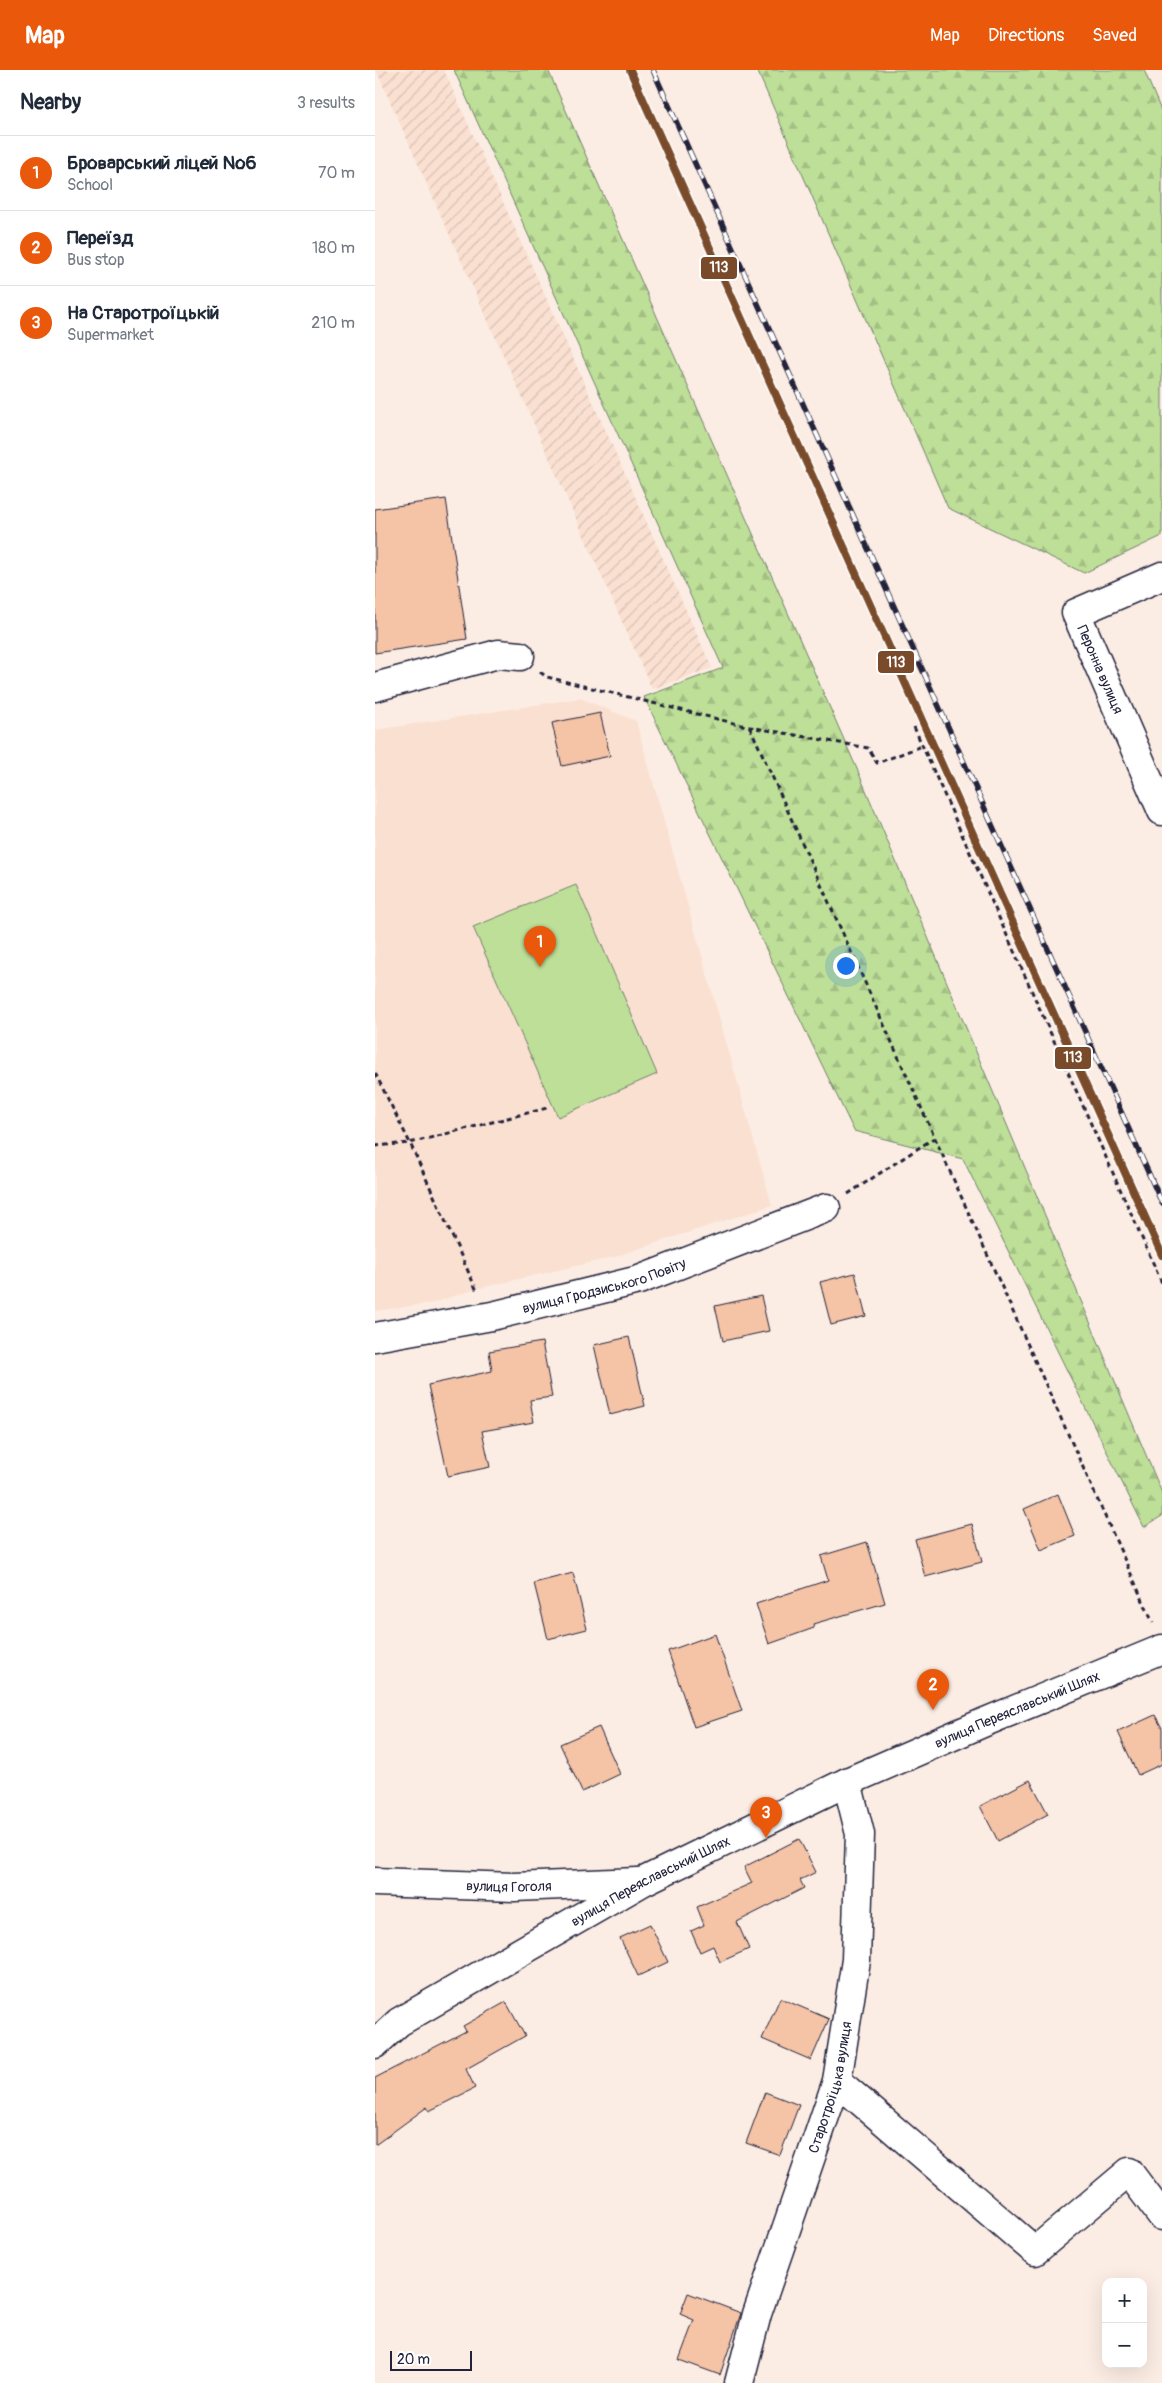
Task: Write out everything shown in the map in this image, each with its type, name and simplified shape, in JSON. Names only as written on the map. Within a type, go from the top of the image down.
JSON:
[{"type":"street","name":"Перонна вулиця","points":[[1162,576],[1076,613],[1162,811]]},
{"type":"street","points":[[375,688],[498,654],[520,656]]},
{"type":"street","name":"вулиця Гродзиського Повіту","points":[[375,1337],[485,1318],[639,1280],[827,1208]]},
{"type":"street","name":"вулиця Переяславський Шлях","points":[[375,2044],[399,2022],[642,1882],[847,1782],[985,1722],[1159,1638]]},
{"type":"street","name":"Старотроїцька вулиця","points":[[739,2383],[757,2314],[837,2081],[856,1960],[860,1834],[847,1782]]},
{"type":"street","name":"вулиця Гоголя","points":[[375,1882],[515,1887],[642,1882]]},
{"type":"street","points":[[837,2081],[1035,2251],[1129,2172],[1162,2216]]},
{"type":"path","points":[[520,656],[547,677],[750,727],[868,748],[877,763],[922,746]]},
{"type":"path","points":[[750,727],[1159,1638]]},
{"type":"path","points":[[914,727],[1162,1283]]},
{"type":"path","points":[[375,1073],[410,1143],[476,1289],[485,1318]]},
{"type":"path","points":[[375,1146],[410,1143],[547,1108]]},
{"type":"path","points":[[827,1208],[934,1138]]},
{"type":"shaded area","points":[[376,70],[444,70],[712,668],[652,689]]},
{"type":"shaded area","points":[[580,698],[636,721],[772,1205],[611,1258],[476,1289],[433,1303],[375,1311],[375,730]]},
{"type":"green space","points":[[454,70],[548,70],[857,769],[1162,1493],[1162,1516],[1144,1527],[963,1159],[854,1131],[644,697],[723,668]]},
{"type":"green space","points":[[757,70],[1144,70],[1162,113],[1162,536],[1084,573],[948,508]]},
{"type":"green space","points":[[576,885],[657,1074],[558,1117],[473,927]]},
{"type":"building","points":[[446,499],[467,639],[375,653],[375,509]]},
{"type":"building","points":[[600,713],[610,756],[562,766],[552,723]]},
{"type":"building","points":[[855,1273],[866,1316],[831,1325],[820,1282]]},
{"type":"building","points":[[761,1296],[769,1331],[723,1341],[715,1306]]},
{"type":"building","points":[[629,1337],[645,1406],[610,1415],[594,1345]]},
{"type":"building","points":[[542,1342],[552,1397],[530,1400],[534,1422],[482,1431],[490,1467],[448,1476],[428,1385],[492,1371],[489,1351]]},
{"type":"building","points":[[1058,1494],[1075,1536],[1041,1550],[1024,1509]]},
{"type":"building","points":[[972,1524],[982,1562],[925,1577],[915,1539]]},
{"type":"building","points":[[867,1542],[885,1603],[813,1624],[814,1628],[769,1644],[756,1604],[828,1580],[821,1556]]},
{"type":"building","points":[[573,1573],[587,1629],[548,1639],[534,1583]]},
{"type":"building","points":[[715,1634],[742,1711],[694,1727],[668,1651]]},
{"type":"building","points":[[1155,1715],[1162,1728],[1162,1764],[1138,1775],[1118,1732]]},
{"type":"building","points":[[599,1727],[620,1774],[582,1792],[560,1744]]},
{"type":"building","points":[[1030,1780],[1048,1814],[998,1841],[980,1806]]},
{"type":"building","points":[[799,1839],[816,1872],[800,1880],[804,1888],[737,1922],[749,1949],[720,1962],[713,1946],[700,1952],[691,1931],[704,1925],[697,1907],[752,1883],[744,1867]]},
{"type":"building","points":[[650,1924],[668,1962],[638,1976],[620,1938]]},
{"type":"building","points":[[780,1998],[829,2019],[811,2060],[762,2039]]},
{"type":"building","points":[[506,2002],[525,2036],[466,2069],[475,2088],[429,2111],[427,2107],[375,2145],[375,2078],[466,2031],[463,2026]]},
{"type":"building","points":[[765,2092],[799,2105],[780,2155],[746,2143]]},
{"type":"building","points":[[688,2293],[741,2313],[720,2375],[679,2360],[694,2320],[680,2314]]},
{"type":"railway","points":[[653,70],[1162,1203]]},
{"type":"transit line","name":"113","points":[[630,70],[1162,1255]]},
{"type":"place","name":"Броварський ліцей №6","points":[[540,967]]},
{"type":"place","name":"Переїзд","points":[[933,1710]]},
{"type":"place","name":"На Старотроїцькій","points":[[766,1838]]}]
